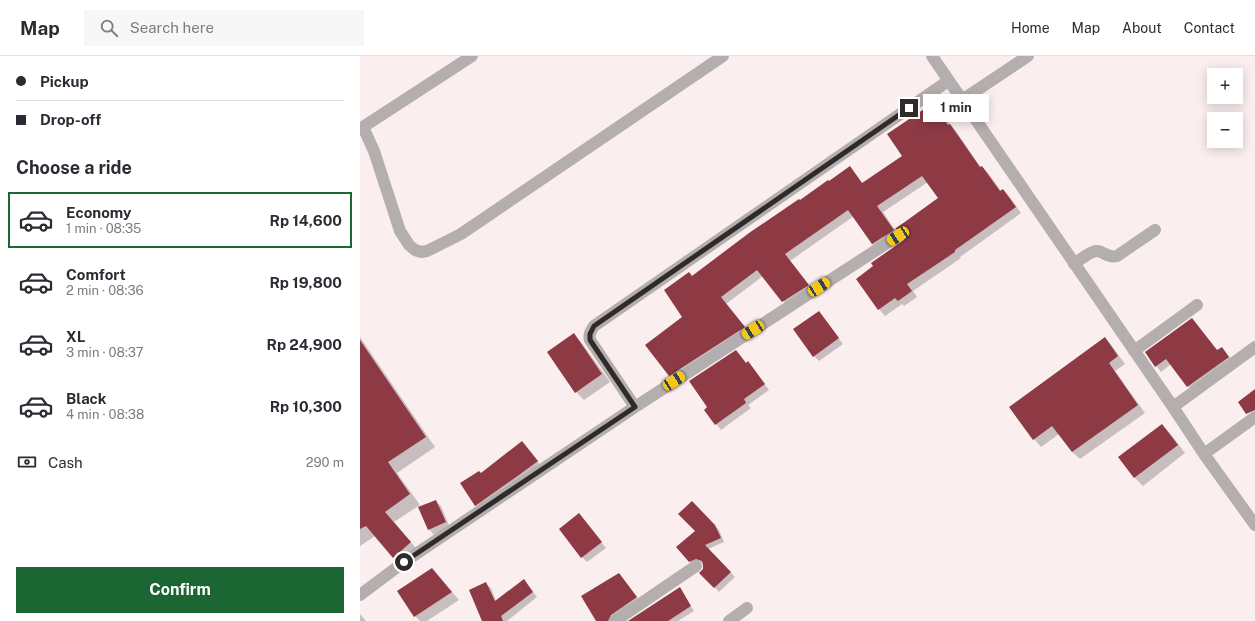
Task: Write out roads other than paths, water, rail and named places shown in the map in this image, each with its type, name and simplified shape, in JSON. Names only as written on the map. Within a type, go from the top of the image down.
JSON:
[{"type":"street","points":[[472,56],[361,128],[374,151],[400,231],[409,245],[415,250],[421,252],[427,251],[461,234],[724,56]]},
{"type":"street","points":[[932,56],[1204,454],[1255,525]]},
{"type":"street","points":[[962,100],[1028,56]]},
{"type":"street","points":[[635,407],[590,340],[590,334],[594,326],[948,81]]},
{"type":"street","points":[[1074,264],[1096,251],[1100,251],[1108,256],[1117,256],[1155,230]]},
{"type":"street","points":[[360,595],[404,562],[635,407],[898,236]]},
{"type":"street","points":[[1134,351],[1197,305]]},
{"type":"street","points":[[1173,407],[1255,347]]},
{"type":"street","points":[[1204,454],[1255,417]]},
{"type":"street","points":[[616,621],[696,566]]},
{"type":"street","points":[[729,621],[747,608]]}]
